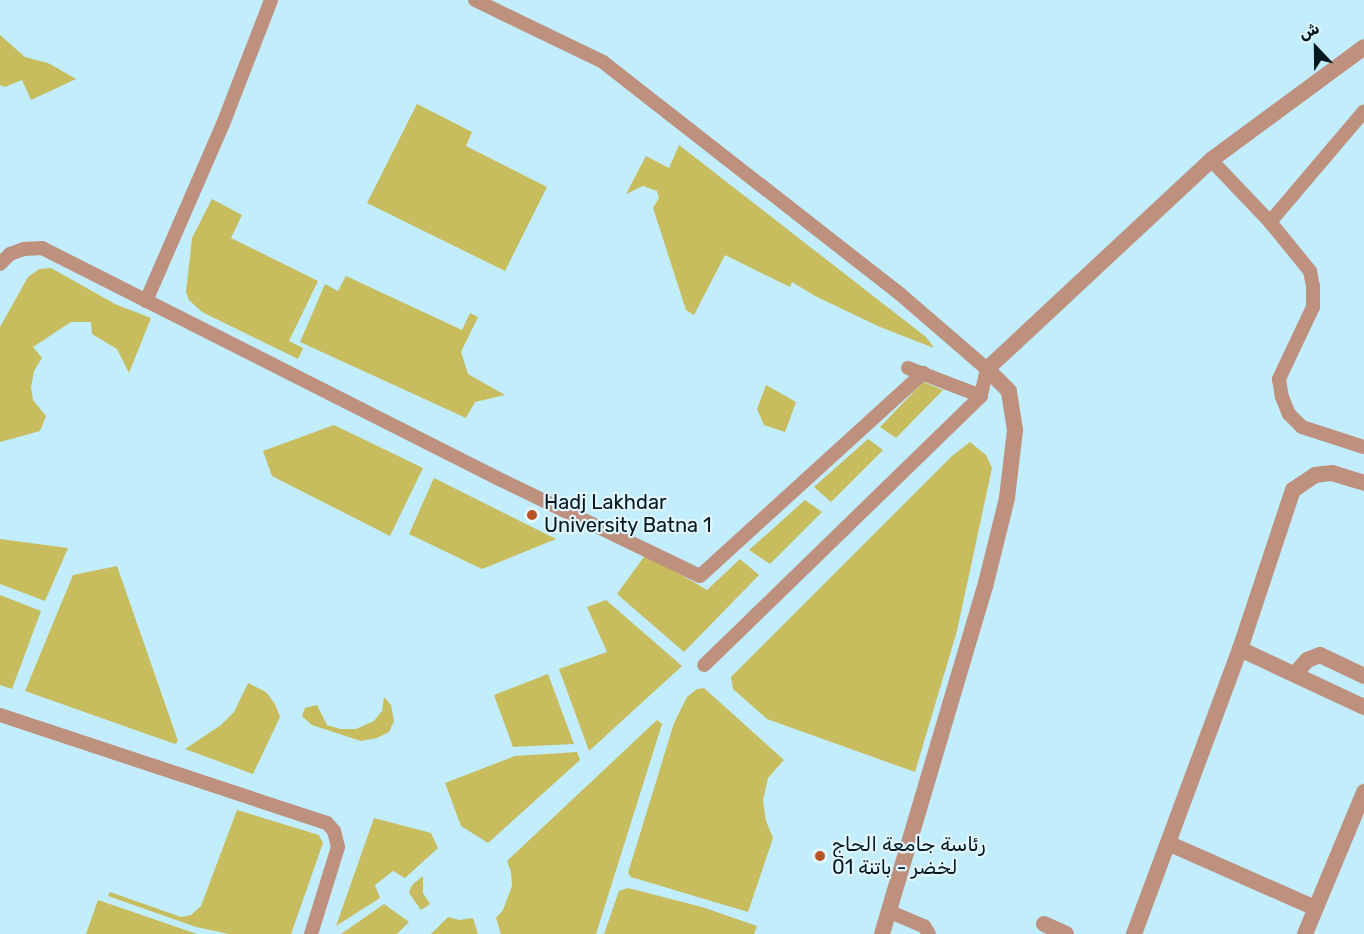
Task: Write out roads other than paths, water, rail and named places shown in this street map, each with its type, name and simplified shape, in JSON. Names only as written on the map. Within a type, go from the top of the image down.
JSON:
[{"type":"street","points":[[882,934],[985,587],[1007,498],[1015,430],[1009,391],[987,369],[1210,160],[1364,47]]},
{"type":"street","points":[[1134,934],[1170,844],[1240,649],[1293,490],[1315,475],[1332,473],[1364,483]]},
{"type":"street","points":[[1240,649],[1364,707]]},
{"type":"street","points":[[1295,674],[1307,660],[1320,655],[1364,676]]},
{"type":"street","points":[[1305,934],[1364,792]]},
{"type":"street","points":[[1170,844],[1315,908]]},
{"type":"street","points":[[1044,924],[1066,934]]},
{"type":"lane","points":[[146,301],[223,124],[272,0]]},
{"type":"lane","points":[[475,0],[603,62],[900,294],[987,369],[981,396],[704,664]]},
{"type":"lane","points":[[1270,222],[1364,111]]},
{"type":"lane","points":[[1210,160],[1270,222],[1310,271],[1313,307],[1279,379],[1282,397],[1289,414],[1302,427],[1364,447]]},
{"type":"lane","points":[[0,264],[10,254],[24,249],[42,248],[497,478],[700,576],[923,373]]},
{"type":"lane","points":[[908,368],[981,396]]},
{"type":"lane","points":[[0,715],[327,824],[334,831],[338,847],[311,934]]},
{"type":"lane","points":[[888,911],[924,926],[929,934]]},
{"type":"place","name":"Hadj Lakhdar University Batna 1","points":[[532,515]]},
{"type":"place","name":"رئاسة جامعة الحاج لخضر - باتنة 01","points":[[820,856]]}]
